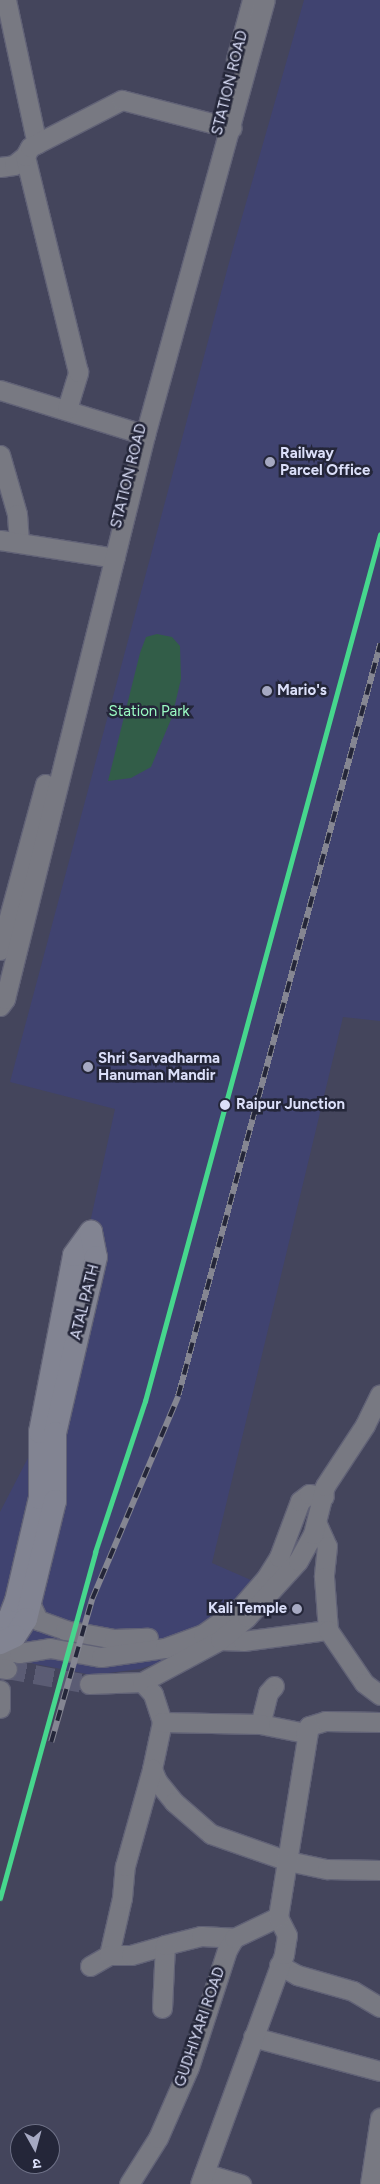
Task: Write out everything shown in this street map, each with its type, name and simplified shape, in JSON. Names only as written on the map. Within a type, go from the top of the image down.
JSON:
[{"type":"main road","name":"ATAL PATH","points":[[0,1624],[9,1619],[16,1601],[40,1498],[40,1432],[74,1255],[91,1232],[96,1257],[58,1416],[55,1501],[31,1605],[15,1636],[0,1643]]},
{"type":"street","name":"STATION ROAD","points":[[225,126],[252,0]]},
{"type":"street","points":[[0,1006],[5,999],[142,434],[225,126],[265,0]]},
{"type":"street","points":[[8,2],[31,150],[78,372],[67,409]]},
{"type":"street","points":[[0,167],[14,165],[31,150],[122,100],[225,126]]},
{"type":"street","points":[[0,390],[67,409],[142,434]]},
{"type":"street","points":[[0,403],[33,399]]},
{"type":"street","points":[[0,455],[17,514],[19,541]]},
{"type":"street","points":[[0,540],[19,541],[111,557]]},
{"type":"street","points":[[0,950],[111,557]]},
{"type":"street","points":[[89,1684],[142,1682],[220,1640],[247,1617],[298,1561],[317,1524],[325,1486],[365,1425],[380,1394]]},
{"type":"street","points":[[0,1650],[19,1653],[50,1648],[101,1657],[165,1648],[210,1630],[255,1593],[279,1557],[300,1501],[309,1494],[324,1496]]},
{"type":"street","points":[[317,1524],[327,1546],[324,1577],[328,1630],[364,1683],[380,1695]]},
{"type":"street","points":[[279,1557],[298,1561]]},
{"type":"street","points":[[31,1605],[33,1614],[45,1624],[96,1637],[136,1639],[205,1625],[255,1593]]},
{"type":"street","points":[[220,1640],[243,1641],[328,1630]]},
{"type":"street","points":[[109,1955],[122,1898],[125,1866],[152,1769],[162,1722],[152,1694],[142,1682]]},
{"type":"street","points":[[260,1724],[268,1693],[274,1686]]},
{"type":"street","points":[[309,1726],[348,1720],[380,1722]]},
{"type":"street","points":[[162,1722],[260,1724],[305,1733],[309,1726]]},
{"type":"street","points":[[241,2184],[202,2178],[279,1965],[287,1935],[278,1917],[309,1726]]},
{"type":"street","points":[[152,1769],[174,1802],[211,1834],[288,1861],[328,1869],[380,1870]]},
{"type":"street","points":[[90,1966],[109,1955],[131,1955],[201,1936],[234,1938],[278,1917]]},
{"type":"street","name":"GUDHIYARI ROAD","points":[[129,2184],[158,2138],[189,2067],[219,1971],[234,1938]]},
{"type":"street","points":[[162,2008],[165,1945]]},
{"type":"street","points":[[279,1965],[378,1999]]},
{"type":"street","points":[[253,2038],[380,2071]]},
{"type":"street","points":[[370,2184],[380,2118]]},
{"type":"shaded area","points":[[304,0],[380,0],[380,1021],[343,1017],[212,1563],[258,1583],[171,1659],[140,1669],[92,1675],[0,1657],[0,1512],[46,1423],[115,1109],[10,1082],[230,259]]},
{"type":"green space","name":"Station Park","points":[[157,634],[172,637],[180,646],[181,679],[172,717],[151,767],[131,778],[108,781],[140,653],[146,637]]},
{"type":"tunnel","points":[[7,1669],[89,1684]]},
{"type":"railway","points":[[51,1742],[92,1599],[178,1396],[380,644]]},
{"type":"transit line","points":[[0,1898],[95,1552],[145,1401],[380,534]]},
{"type":"place","name":"Railway Parcel Office","points":[[270,462]]},
{"type":"place","name":"Mario's","points":[[267,691]]},
{"type":"place","name":"Shri Sarvadharma Hanuman Mandir","points":[[88,1067]]},
{"type":"place","name":"Raipur Junction","points":[[225,1105]]},
{"type":"place","name":"Kali Temple","points":[[297,1609]]}]
